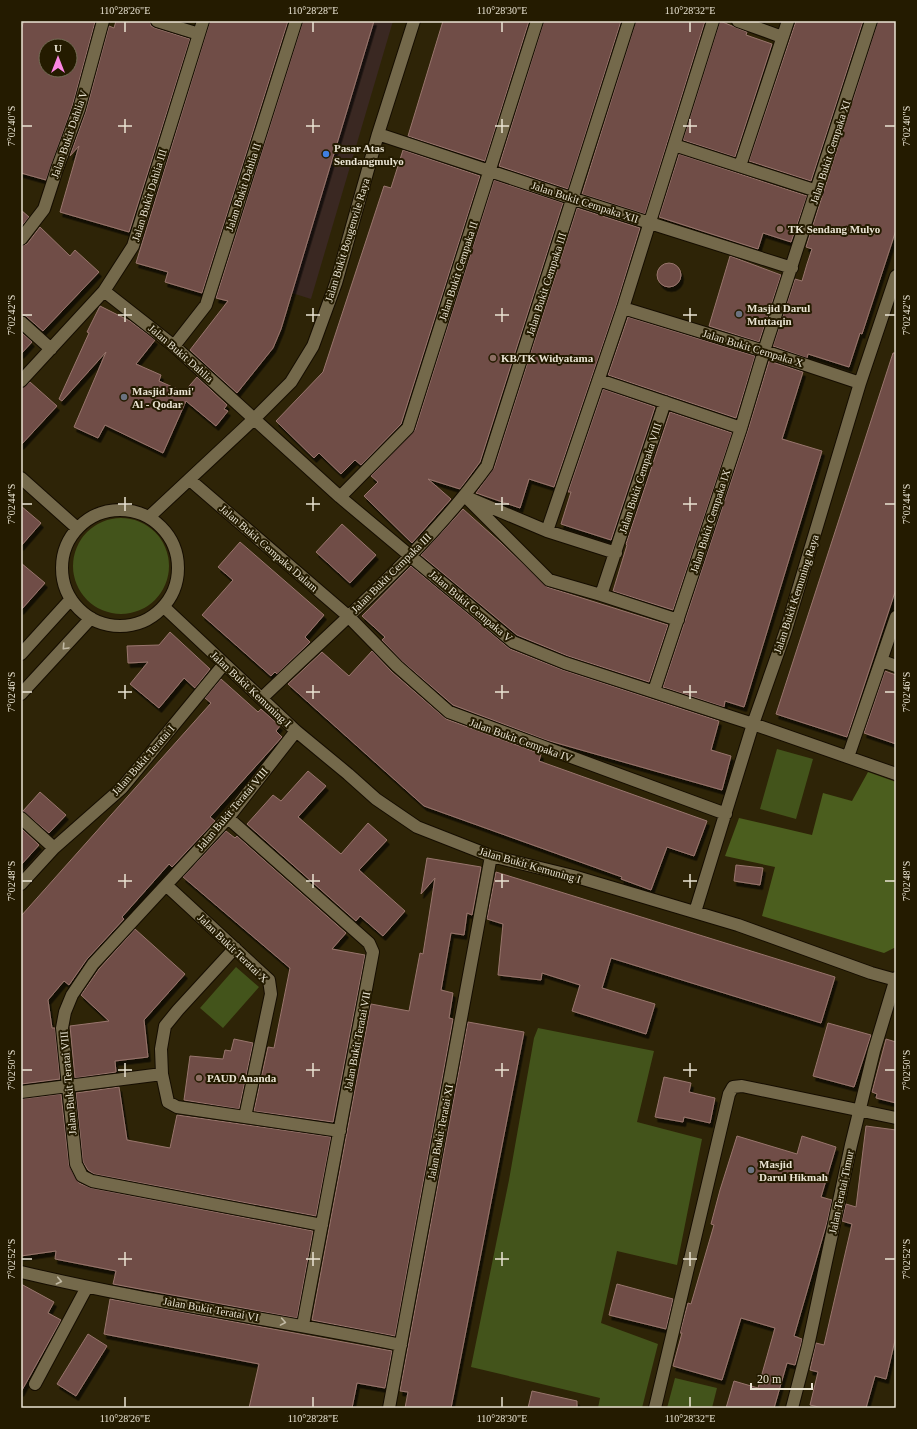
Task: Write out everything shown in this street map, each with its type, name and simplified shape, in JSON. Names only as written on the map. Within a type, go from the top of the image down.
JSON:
[{"type":"street","name":"Jalan Bukit Dahlia V","points":[[21,239],[44,209],[57,168],[79,109],[103,21]]},
{"type":"street","points":[[157,21],[199,34]]},
{"type":"street","name":"Jalan Bukit Dahlia III","points":[[21,381],[104,291],[133,246],[202,21]]},
{"type":"street","name":"Jalan Bukit Dahlia II","points":[[174,346],[206,305],[296,21]]},
{"type":"street","name":"Jalan Bukit Bougenvile Raya","points":[[149,517],[190,480],[291,382],[313,346],[336,283],[378,134],[414,21]]},
{"type":"street","name":"Jalan Bukit Cempaka II","points":[[340,497],[408,428],[537,21]]},
{"type":"street","name":"Jalan Bukit Cempaka III","points":[[262,698],[410,555],[465,496],[487,466],[574,199],[629,21]]},
{"type":"street","points":[[547,531],[623,308],[713,21]]},
{"type":"street","points":[[738,21],[782,37]]},
{"type":"street","points":[[740,166],[788,21]]},
{"type":"street","name":"Jalan Bukit Cempaka XI","points":[[764,351],[871,21]]},
{"type":"street","name":"Jalan Bukit Cempaka XII","points":[[378,134],[574,199],[792,268]]},
{"type":"street","points":[[674,145],[817,191]]},
{"type":"street","name":"Jalan Bukit Kemuning Raya","points":[[695,912],[754,724],[785,633],[860,382],[895,281]]},
{"type":"street","name":"Jalan Bukit Dahlia","points":[[104,291],[174,346],[254,418]]},
{"type":"street","name":"Jalan Bukit Cempaka X","points":[[623,308],[860,382]]},
{"type":"street","points":[[21,322],[51,349]]},
{"type":"street","name":"Jalan Bukit Cempaka IX","points":[[654,691],[741,428],[764,351]]},
{"type":"street","points":[[599,380],[741,428]]},
{"type":"street","name":"Jalan Bukit Cempaka VIII","points":[[601,595],[616,553],[664,402]]},
{"type":"street","name":"Jalan Bukit Cempaka V","points":[[254,418],[340,497],[513,642],[565,663],[754,724],[896,774]]},
{"type":"street","points":[[21,478],[77,528]]},
{"type":"street","name":"Jalan Bukit Cempaka Dalam","points":[[190,480],[348,616]]},
{"type":"street","points":[[465,496],[547,531],[616,553]]},
{"type":"street","points":[[465,496],[550,580],[678,620]]},
{"type":"street","points":[[111,510],[137,511],[160,524],[169,534],[178,558],[176,584],[171,597],[164,607],[154,616],[142,622],[129,625],[110,625],[91,618],[80,611],[71,599],[62,576],[64,551],[69,538],[77,528],[87,519],[111,510]]},
{"type":"street","points":[[21,654],[71,599]]},
{"type":"street","name":"Jalan Bukit Kemuning I","points":[[164,607],[296,731],[376,799],[400,816],[424,830],[492,856],[573,876],[695,912],[896,979]]},
{"type":"street","name":"Jalan Bukit Cempaka IV","points":[[348,616],[397,666],[449,712],[726,814]]},
{"type":"street","points":[[848,757],[896,617]]},
{"type":"street","points":[[21,694],[91,618]]},
{"type":"street","points":[[882,661],[896,666]]},
{"type":"street","name":"Jalan Bukit Teratai I","points":[[21,884],[54,848],[122,788],[224,664]]},
{"type":"street","name":"Jalan Bukit Teratai VIII","points":[[296,731],[228,818],[93,964],[72,995],[65,1012],[62,1028],[66,1086],[76,1164],[82,1176],[92,1180],[322,1225]]},
{"type":"street","points":[[21,818],[54,848]]},
{"type":"street","name":"Jalan Bukit Teratai VII","points":[[228,818],[372,947],[373,959],[303,1325]]},
{"type":"street","name":"Jalan Bukit Teratai XI","points":[[389,1408],[492,856]]},
{"type":"street","name":"Jalan Bukit Teratai X","points":[[166,885],[269,980],[271,985],[271,994],[245,1117]]},
{"type":"street","points":[[234,948],[165,1026],[161,1049],[162,1074],[168,1102],[177,1107],[340,1131]]},
{"type":"street","name":"Jalan Teratai Timur","points":[[792,1408],[808,1346],[850,1144],[860,1111],[874,1051],[896,979]]},
{"type":"street","points":[[21,1092],[162,1074]]},
{"type":"street","points":[[654,1408],[731,1090],[733,1087],[742,1086],[896,1118]]},
{"type":"street","name":"Jalan Bukit Teratai VI","points":[[21,1272],[87,1287],[303,1325],[400,1345]]},
{"type":"street","points":[[35,1384],[87,1287]]},
{"type":"shaded area","points":[[341,21],[393,21],[311,299],[292,293]]},
{"type":"green space","points":[[121,518],[139,522],[155,532],[165,548],[169,566],[165,584],[155,600],[139,610],[121,614],[103,610],[87,600],[77,584],[73,566],[77,548],[87,532],[103,522]]},
{"type":"green space","points":[[777,749],[813,759],[796,819],[760,809]]},
{"type":"green space","points":[[868,772],[896,782],[896,947],[884,953],[762,916],[775,867],[725,856],[739,818],[812,835],[823,793],[852,801]]},
{"type":"green space","points":[[236,967],[259,987],[223,1028],[200,1008]]},
{"type":"green space","points":[[538,1028],[654,1051],[637,1122],[702,1139],[677,1265],[617,1251],[601,1323],[658,1344],[642,1408],[598,1408],[600,1398],[471,1367],[509,1180],[534,1038]]},
{"type":"green space","points":[[675,1378],[717,1388],[712,1408],[667,1408]]},
{"type":"building","points":[[24,21],[95,22],[72,107],[46,180],[21,173],[21,30]]},
{"type":"building","points":[[116,21],[150,21],[151,26],[155,28],[190,39],[129,232],[60,212],[79,146],[70,156],[86,111],[109,26],[114,28]]},
{"type":"building","points":[[210,21],[288,21],[202,293],[165,282],[168,272],[136,263]]},
{"type":"building","points":[[303,21],[374,21],[281,329],[273,348],[237,393],[190,350],[228,301],[216,298]]},
{"type":"building","points":[[443,21],[529,21],[485,161],[408,136]]},
{"type":"building","points":[[544,21],[621,21],[568,189],[499,166]]},
{"type":"building","points":[[636,21],[705,21],[645,214],[582,194]]},
{"type":"building","points":[[720,21],[747,32],[746,35],[772,44],[735,157],[683,140]]},
{"type":"building","points":[[796,21],[863,21],[811,181],[749,161]]},
{"type":"building","points":[[878,21],[896,21],[896,230],[862,334],[860,333],[849,367],[808,354],[807,358],[773,346],[795,279],[802,281],[812,249],[806,247]]},
{"type":"building","points":[[403,150],[480,176],[401,424],[361,465],[355,460],[341,474],[319,453],[314,458],[276,421],[323,372],[384,186],[391,188]]},
{"type":"building","points":[[679,154],[807,196],[791,242],[763,233],[758,249],[659,217]]},
{"type":"building","points":[[494,180],[563,203],[480,462],[460,489],[428,479],[451,499],[412,543],[364,496],[378,482],[371,476],[415,430]]},
{"type":"building","points":[[577,208],[640,228],[616,306],[554,487],[529,479],[520,508],[476,493],[494,468]]},
{"type":"building","points":[[21,210],[29,217],[21,227]]},
{"type":"building","points":[[40,227],[70,256],[75,250],[99,272],[43,331],[26,316],[21,315],[21,246],[27,244]]},
{"type":"building","points":[[730,256],[781,275],[759,342],[709,326]]},
{"type":"building","points":[[669,263],[678,266],[681,275],[678,284],[669,287],[660,284],[657,275],[660,266]]},
{"type":"building","name":"Masjid Jami' Al - Qodar","points":[[100,306],[130,321],[155,340],[136,364],[161,375],[159,381],[184,392],[197,377],[227,405],[224,409],[228,411],[216,426],[186,401],[163,453],[105,425],[98,438],[74,427],[106,352],[62,401],[59,399],[89,333],[87,332]]},
{"type":"building","points":[[628,317],[755,356],[736,418],[608,375]]},
{"type":"building","points":[[21,332],[32,342],[21,354]]},
{"type":"building","points":[[893,353],[896,353],[896,589],[847,737],[776,714]]},
{"type":"building","points":[[769,361],[803,372],[782,439],[822,451],[744,707],[725,701],[724,707],[663,687],[748,430]]},
{"type":"building","points":[[30,382],[57,406],[21,445],[21,388]]},
{"type":"building","points":[[603,389],[655,407],[611,540],[561,524],[571,492],[568,492]]},
{"type":"building","points":[[670,412],[732,433],[673,610],[613,591],[627,545],[626,544]]},
{"type":"building","points":[[21,506],[41,523],[21,546]]},
{"type":"building","points":[[463,509],[547,587],[668,625],[649,682],[568,656],[517,635],[421,555]]},
{"type":"building","points":[[342,524],[376,555],[350,583],[316,552]]},
{"type":"building","points":[[240,542],[324,615],[305,637],[310,642],[277,674],[275,672],[271,676],[202,615],[233,580],[218,567]]},
{"type":"building","points":[[21,563],[45,583],[21,610]]},
{"type":"building","points":[[411,566],[510,649],[563,670],[719,721],[711,750],[731,756],[722,790],[546,740],[453,705],[402,661],[382,640],[385,637],[362,616]]},
{"type":"building","points":[[170,632],[210,669],[195,688],[184,678],[159,708],[130,684],[148,662],[128,663],[127,646],[159,645]]},
{"type":"building","points":[[372,651],[392,672],[446,719],[541,754],[539,761],[707,821],[694,856],[667,847],[651,890],[621,879],[622,877],[424,806],[288,684],[322,652],[349,676]]},
{"type":"building","points":[[885,671],[896,675],[896,744],[864,733]]},
{"type":"building","points":[[221,679],[258,712],[261,709],[280,726],[276,731],[282,737],[210,817],[215,821],[172,867],[169,864],[122,917],[124,919],[87,959],[69,985],[64,981],[48,1000],[52,1028],[55,1028],[60,1079],[21,1084],[21,916],[211,703],[205,698]]},
{"type":"building","points":[[308,771],[326,786],[298,817],[341,854],[368,823],[387,840],[359,870],[405,911],[383,936],[360,916],[356,921],[247,824],[273,795],[281,801]]},
{"type":"building","points":[[40,792],[66,815],[49,833],[23,811]]},
{"type":"building","points":[[21,828],[39,845],[21,865]]},
{"type":"building","points":[[226,831],[235,838],[237,836],[346,933],[332,949],[365,955],[333,1122],[254,1111],[268,1047],[274,1048],[290,968],[183,877]]},
{"type":"building","points":[[427,858],[481,867],[472,915],[467,913],[464,935],[451,933],[441,990],[453,993],[449,1018],[453,1019],[395,1336],[312,1320],[371,1004],[409,1011],[420,953],[423,954],[435,878],[421,894]]},
{"type":"building","points":[[736,865],[763,868],[760,885],[734,881]]},
{"type":"building","points":[[496,872],[835,977],[821,1023],[611,958],[602,988],[655,1004],[646,1034],[572,1011],[580,985],[542,973],[541,980],[498,975],[503,924],[487,919]]},
{"type":"building","points":[[135,929],[185,974],[144,1020],[148,1057],[115,1061],[116,1072],[75,1078],[70,1026],[109,1021],[81,995],[99,969]]},
{"type":"building","points":[[468,1022],[524,1032],[451,1408],[405,1408],[408,1392],[400,1391]]},
{"type":"building","points":[[828,1023],[871,1035],[854,1087],[813,1076]]},
{"type":"building","points":[[234,1039],[253,1043],[239,1109],[184,1100],[190,1056],[223,1059],[225,1050],[231,1051]]},
{"type":"building","points":[[886,1039],[896,1042],[896,1103],[876,1098],[877,1094],[872,1092]]},
{"type":"building","points":[[664,1077],[691,1083],[689,1092],[715,1098],[710,1123],[684,1117],[683,1122],[655,1117]]},
{"type":"building","points":[[119,1087],[127,1140],[170,1148],[177,1115],[331,1137],[316,1216],[94,1174],[88,1170],[83,1162],[76,1093]]},
{"type":"building","points":[[61,1094],[69,1165],[79,1183],[91,1188],[313,1231],[297,1318],[113,1284],[116,1271],[55,1259],[56,1251],[21,1256],[21,1099]]},
{"type":"building","points":[[866,1126],[896,1130],[896,1336],[886,1379],[875,1376],[866,1408],[823,1408],[810,1405],[818,1372],[810,1370],[816,1343],[824,1345],[852,1224],[842,1221],[846,1204],[856,1207]]},
{"type":"building","points":[[737,1136],[797,1154],[802,1136],[836,1147],[821,1197],[832,1200],[794,1336],[802,1339],[801,1344],[795,1365],[787,1363],[774,1408],[726,1408],[734,1381],[758,1388],[775,1328],[741,1318],[722,1380],[673,1366],[688,1303],[691,1304],[714,1225],[711,1224],[720,1190]]},
{"type":"building","points":[[21,1284],[54,1302],[48,1313],[61,1320],[21,1392]]},
{"type":"building","points":[[617,1284],[673,1299],[666,1329],[609,1315]]},
{"type":"building","points":[[110,1299],[392,1351],[385,1388],[357,1383],[352,1408],[249,1408],[259,1364],[104,1334]]},
{"type":"building","points":[[88,1334],[107,1346],[76,1396],[57,1384]]},
{"type":"building","points":[[532,1391],[577,1401],[577,1408],[528,1408]]},
{"type":"place","name":"Pasar Atas Sendangmulyo","points":[[326,154]]},
{"type":"place","name":"TK Sendang Mulyo","points":[[780,229]]},
{"type":"place","name":"Masjid Darul Muttaqin","points":[[739,314]]},
{"type":"place","name":"KB/TK Widyatama","points":[[493,358]]},
{"type":"place","name":"Masjid Jami' Al - Qodar","points":[[124,397]]},
{"type":"place","name":"PAUD Ananda","points":[[199,1078]]},
{"type":"place","name":"Masjid Darul Hikmah","points":[[751,1170]]}]
